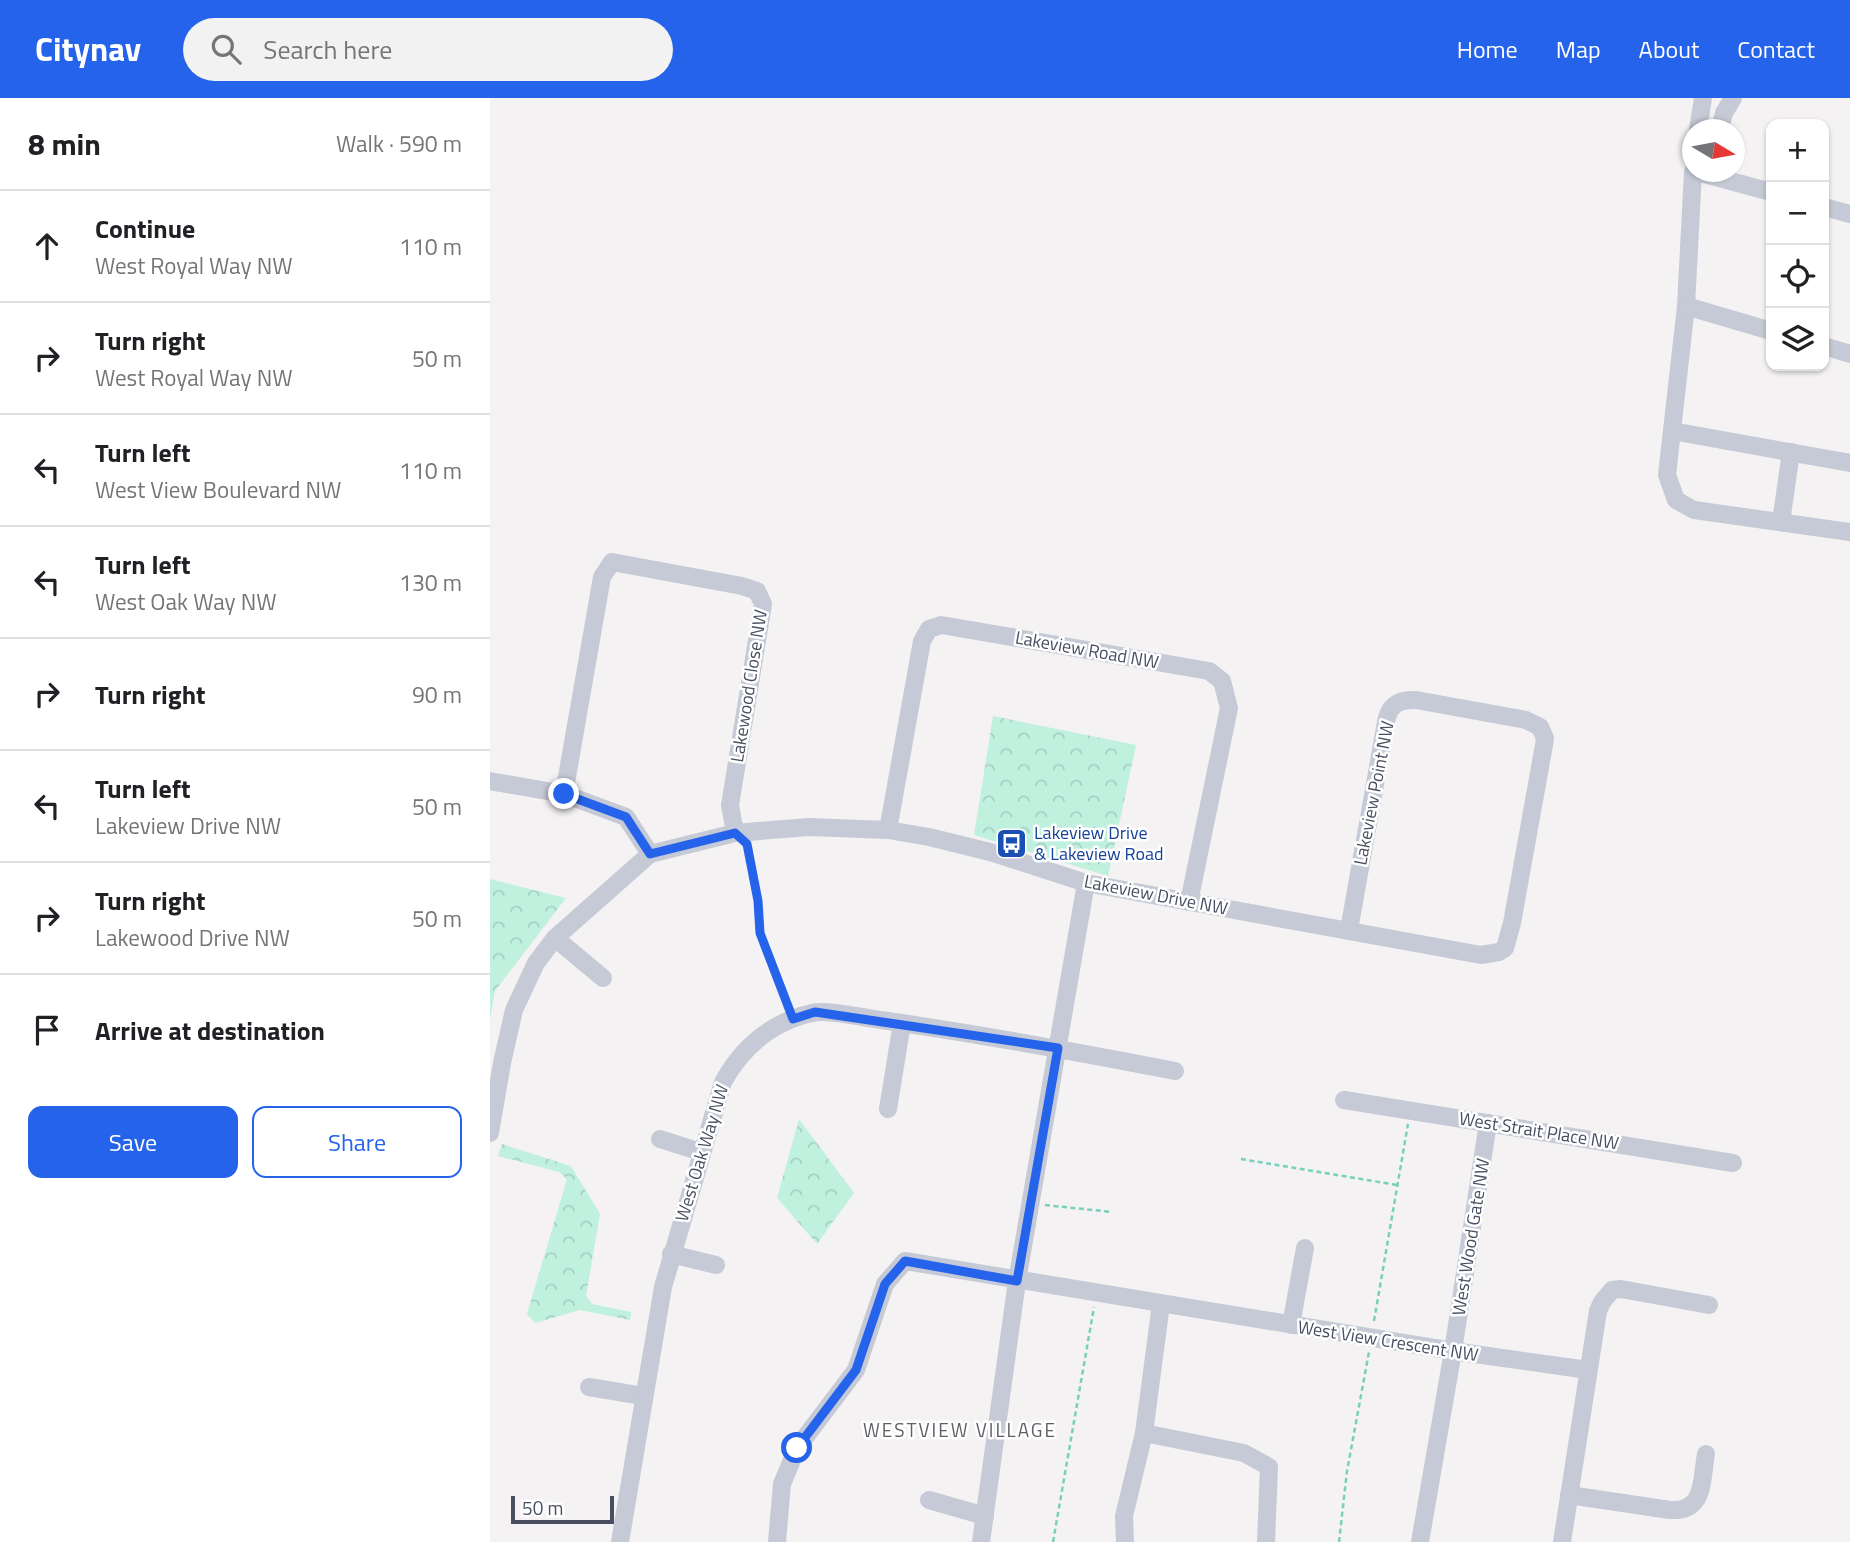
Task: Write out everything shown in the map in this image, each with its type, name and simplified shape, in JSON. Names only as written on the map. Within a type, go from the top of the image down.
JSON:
[{"type":"street","points":[[1700,119],[1703,98]]},
{"type":"street","points":[[1723,119],[1732,98]]},
{"type":"street","points":[[1701,182],[1667,475],[1676,500],[1694,510],[1850,532]]},
{"type":"street","points":[[1736,182],[1766,191]]},
{"type":"street","points":[[1829,208],[1850,214]]},
{"type":"street","points":[[1686,306],[1766,330]]},
{"type":"street","points":[[1829,348],[1850,354]]},
{"type":"street","points":[[1672,431],[1850,463]]},
{"type":"street","points":[[1781,522],[1791,452]]},
{"type":"street","name":"Lakewood Close NW","points":[[564,794],[602,577],[612,562],[742,586],[757,591],[763,604],[730,804],[735,833]]},
{"type":"street","name":"Lakeview Road NW","points":[[888,830],[922,641],[929,629],[941,625],[1209,671],[1222,681],[1229,708],[1189,902]]},
{"type":"street","name":"Lakeview Point NW","points":[[1349,930],[1387,715],[1401,700],[1416,700],[1526,720],[1543,731],[1544,745],[1513,923],[1508,941],[1499,952]]},
{"type":"street","points":[[490,781],[564,794],[626,817],[650,854]]},
{"type":"street","name":"Lakeview Drive NW","points":[[490,1133],[514,1010],[536,963],[555,938],[650,854],[735,833],[809,827],[888,830],[990,852],[1086,883],[1480,955],[1499,952]]},
{"type":"street","points":[[981,1542],[1017,1281],[1086,883]]},
{"type":"street","points":[[555,938],[603,978]]},
{"type":"street","name":"West Oak Way NW","points":[[620,1542],[643,1396],[671,1254],[715,1103],[732,1066],[742,1053],[768,1030],[815,1012],[1058,1048],[1175,1072]]},
{"type":"street","points":[[888,1109],[902,1023]]},
{"type":"street","name":"West Strait Place NW","points":[[1344,1100],[1733,1163]]},
{"type":"street","name":"West Wood Gate NW","points":[[1420,1542],[1488,1123]]},
{"type":"street","points":[[660,1139],[701,1152]]},
{"type":"street","points":[[1291,1325],[1305,1248]]},
{"type":"street","points":[[671,1254],[716,1265]]},
{"type":"street","name":"West View Crescent NW","points":[[777,1542],[782,1484],[797,1448],[856,1370],[885,1284],[905,1261],[1371,1338],[1588,1370]]},
{"type":"street","points":[[1562,1542],[1588,1370],[1602,1301],[1612,1290],[1621,1289],[1709,1304]]},
{"type":"street","points":[[1125,1542],[1124,1516],[1144,1433],[1161,1304]]},
{"type":"street","points":[[589,1387],[643,1396]]},
{"type":"street","points":[[1144,1433],[1244,1453],[1269,1467],[1266,1542]]},
{"type":"street","points":[[1569,1495],[1684,1510],[1695,1502],[1699,1493],[1706,1454]]},
{"type":"street","points":[[929,1500],[985,1516]]},
{"type":"path","points":[[735,833],[747,844],[758,901],[760,933],[793,1019]]},
{"type":"path","points":[[1339,1542],[1347,1471],[1358,1423],[1410,1110]]},
{"type":"path","points":[[1241,1158],[1397,1185]]},
{"type":"path","points":[[1031,1203],[1112,1212]]},
{"type":"path","points":[[1053,1542],[1096,1294]]},
{"type":"green space","points":[[993,716],[1136,745],[1108,876],[974,835]]},
{"type":"green space","points":[[490,879],[566,898],[495,991],[490,1020]]},
{"type":"green space","points":[[799,1119],[854,1193],[817,1244],[777,1198]]},
{"type":"green space","points":[[502,1144],[571,1166],[600,1214],[586,1296],[592,1304],[631,1312],[630,1320],[580,1310],[535,1323],[527,1314],[567,1179],[559,1172],[498,1156]]},
{"type":"place","name":"Lakeview Drive & Lakeview Road","points":[[1011,843]]},
{"type":"district","name":"WESTVIEW VILLAGE","points":[[960,1430]]},
{"type":"route","points":[[564,794],[626,817],[650,854],[735,833],[747,844],[759,907],[760,933],[793,1019],[815,1012],[1058,1048],[1017,1281],[905,1261],[885,1284],[856,1370],[797,1448]]}]
